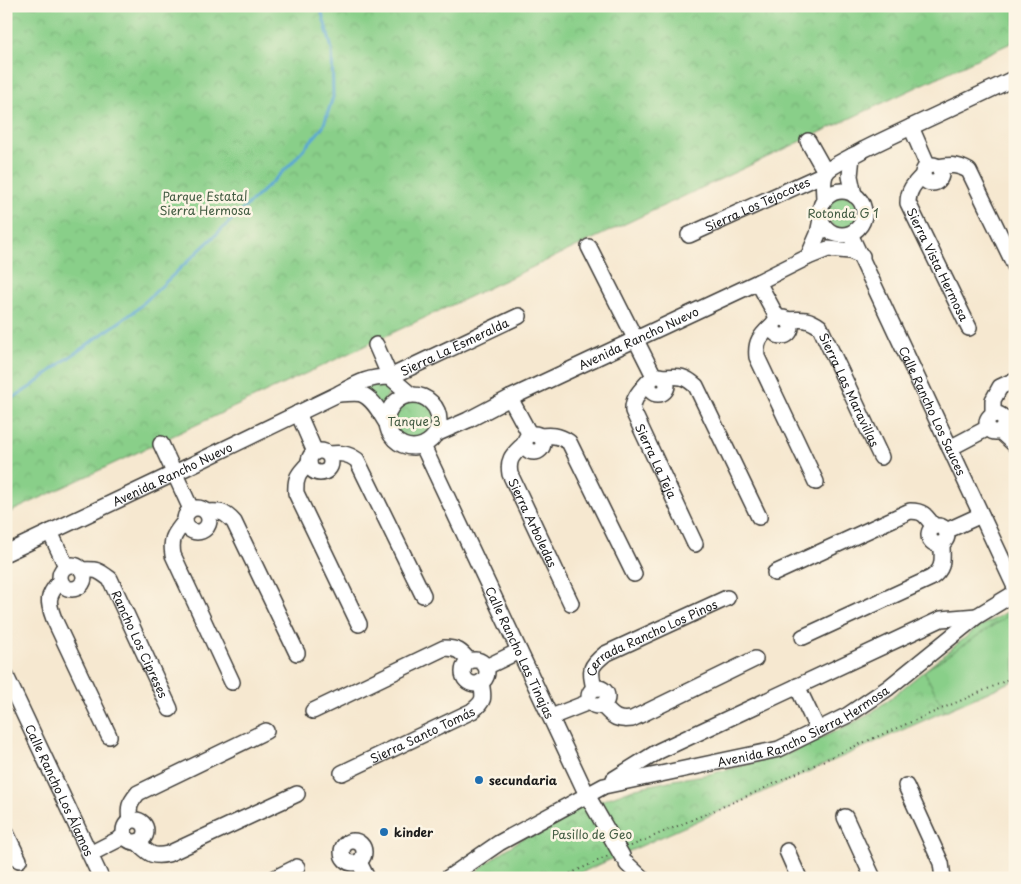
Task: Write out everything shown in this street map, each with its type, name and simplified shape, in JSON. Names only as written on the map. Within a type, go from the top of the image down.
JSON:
[{"type":"street","points":[[854,195],[850,176],[852,156],[1015,78]]},
{"type":"street","points":[[910,127],[929,169],[954,165],[969,171],[1015,266]]},
{"type":"street","points":[[808,141],[826,173],[823,184],[824,200]]},
{"type":"street","name":"Sierra Los Tejocotes","points":[[689,235],[826,173],[852,156]]},
{"type":"street","name":"Sierra Vista Hermosa","points":[[929,169],[912,187],[908,195],[908,203],[968,328]]},
{"type":"street","points":[[808,257],[818,234],[820,209],[824,200],[830,194],[847,192],[854,195],[860,201],[864,216],[862,223],[857,229],[845,234],[828,249]]},
{"type":"street","points":[[820,219],[832,233],[845,234]]},
{"type":"street","name":"Calle Rancho Los Sauces","points":[[845,234],[862,256],[1015,587]]},
{"type":"street","points":[[589,247],[634,340],[655,378],[680,376],[696,386],[759,517]]},
{"type":"street","points":[[828,249],[850,251],[862,256]]},
{"type":"street","name":"Avenida Rancho Nuevo","points":[[436,434],[828,249]]},
{"type":"street","points":[[758,282],[779,321],[761,336],[756,347],[757,357],[816,482]]},
{"type":"street","name":"Sierra La Esmeralda","points":[[338,394],[362,381],[375,377],[390,377],[519,316]]},
{"type":"street","name":"Sierra Las Maravillas","points":[[779,321],[806,319],[820,327],[881,457]]},
{"type":"street","points":[[376,345],[390,377],[412,395]]},
{"type":"street","name":"Sierra La Teja","points":[[655,378],[637,394],[632,404],[632,411],[695,544]]},
{"type":"street","points":[[1015,380],[1000,387],[993,400],[994,425],[1015,445]]},
{"type":"street","points":[[338,394],[360,394],[369,399],[386,422]]},
{"type":"street","name":"Avenida Rancho Nuevo","points":[[6,553],[175,474],[338,394]]},
{"type":"street","points":[[412,395],[423,397],[432,403],[438,413],[439,424],[436,434],[423,446],[413,448],[403,446],[394,440],[388,432],[386,422],[388,412],[393,403],[402,397],[412,395]]},
{"type":"street","points":[[510,398],[531,438],[553,435],[569,442],[634,574]]},
{"type":"street","points":[[298,413],[318,456]]},
{"type":"street","points":[[438,413],[468,420]]},
{"type":"street","points":[[950,448],[994,425]]},
{"type":"street","name":"Sierra Arboledas","points":[[531,438],[512,456],[508,465],[510,474],[571,603]]},
{"type":"street","points":[[162,444],[194,514]]},
{"type":"street","name":"Calle Rancho Las Tinajas","points":[[423,446],[587,795],[622,857],[642,878]]},
{"type":"street","points":[[359,624],[296,493],[296,482],[300,471],[318,456],[341,453],[357,460],[423,596]]},
{"type":"street","points":[[775,573],[910,511],[918,511],[925,514],[941,534],[942,563],[938,573],[931,578],[802,637]]},
{"type":"street","points":[[232,682],[173,554],[171,544],[175,533],[194,514],[219,512],[228,515],[234,522],[297,654]]},
{"type":"street","points":[[941,534],[981,515]]},
{"type":"street","points":[[50,532],[66,566],[60,575],[62,586],[72,590],[81,585],[84,581],[82,570]]},
{"type":"street","name":"Rancho Los Cipreses","points":[[66,566],[78,566],[82,570],[95,569],[110,579],[170,710]]},
{"type":"street","points":[[60,581],[52,591],[48,604],[109,736]]},
{"type":"street","name":"Avenida Rancho Sierra Hermosa","points":[[604,786],[779,749],[848,715],[888,688],[978,616],[1015,593]]},
{"type":"street","name":"Cerrada Rancho Los Pinos","points":[[727,598],[606,654],[595,662],[591,672],[595,699],[615,717],[622,720],[632,719],[755,659]]},
{"type":"street","name":"Avenida Rancho Sierra Hermosa","points":[[448,878],[499,843],[604,786],[659,751],[941,619],[978,616]]},
{"type":"street","points":[[313,710],[444,648],[454,648],[463,653],[470,661]]},
{"type":"street","points":[[481,682],[475,684],[465,678],[463,671],[465,665],[470,661],[476,660],[482,662],[486,667],[519,650]]},
{"type":"street","name":"Sierra Santo Tomás","points":[[342,773],[472,712],[481,704],[484,696],[481,682],[486,675],[486,667]]},
{"type":"street","name":"Calle Rancho Los Álamos","points":[[6,676],[101,878]]},
{"type":"street","points":[[797,686],[818,730]]},
{"type":"street","name":"Cerrada Rancho Los Pinos","points":[[551,717],[595,699]]},
{"type":"street","points":[[266,731],[138,793],[131,801],[128,809],[130,821],[124,830],[131,839],[149,852],[158,856],[168,854],[297,794]]},
{"type":"street","points":[[906,786],[941,863],[943,878]]},
{"type":"street","points":[[845,816],[873,878]]},
{"type":"street","points":[[6,833],[19,860]]},
{"type":"street","points":[[90,854],[131,839]]},
{"type":"street","points":[[787,851],[799,878]]},
{"type":"street","points":[[359,862],[367,878]]},
{"type":"street","points":[[275,878],[297,867]]},
{"type":"path","points":[[561,878],[622,857],[794,773],[961,701],[1015,675]]},
{"type":"green space","name":"Parque Estatal Sierra Hermosa","points":[[6,6],[1015,6],[1015,41],[6,514]]},
{"type":"green space","name":"Rotonda G 1","points":[[843,195],[850,196],[855,200],[859,205],[859,219],[855,224],[850,228],[843,229],[836,228],[831,224],[827,219],[826,212],[827,205],[831,200],[836,196]]},
{"type":"green space","points":[[390,382],[392,387],[382,405],[350,390]]},
{"type":"green space","name":"Tanque 3","points":[[414,398],[427,402],[433,408],[437,421],[433,434],[427,440],[414,444],[401,440],[395,434],[391,421],[395,408],[401,402]]},
{"type":"green space","name":"Pasillo de Geo","points":[[1015,608],[1015,680],[569,878],[467,878],[533,831],[584,804],[603,800],[636,788],[710,774],[788,754],[867,716],[977,628]]},
{"type":"green space","points":[[1015,611],[1015,680],[945,711],[924,671]]},
{"type":"waterway","points":[[6,402],[32,386],[135,311],[290,165],[323,127],[333,97],[332,49],[320,6]]},
{"type":"place","name":"secundaria","points":[[479,780]]},
{"type":"place","name":"kinder","points":[[384,832]]}]
